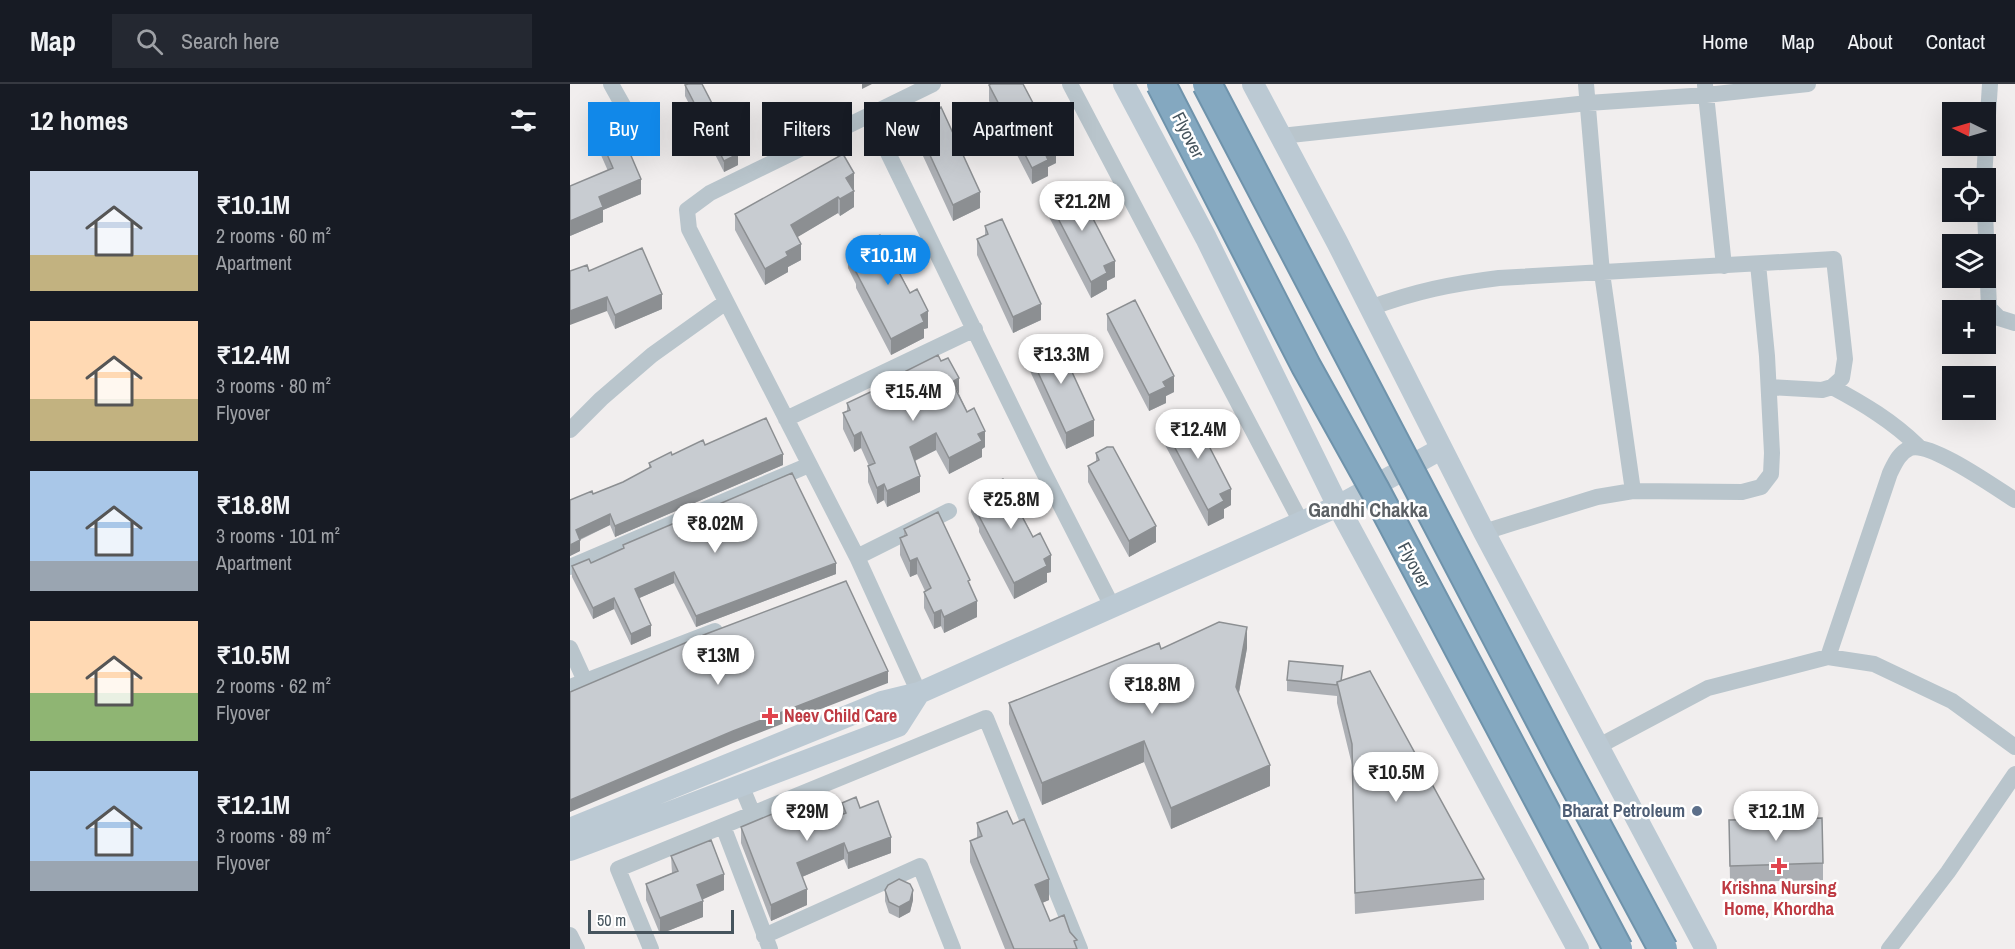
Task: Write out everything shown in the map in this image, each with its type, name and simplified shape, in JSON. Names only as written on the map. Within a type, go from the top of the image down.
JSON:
[{"type":"highway","name":"Flyover","points":[[1161,84],[1306,366],[1375,490],[1618,949]]},
{"type":"highway","points":[[1207,84],[1558,754],[1663,949]]},
{"type":"street","points":[[611,84],[621,102]]},
{"type":"street","points":[[898,102],[933,84]]},
{"type":"street","points":[[1070,84],[1301,522]]},
{"type":"street","points":[[1124,84],[1206,238],[1338,506],[1578,949]]},
{"type":"street","points":[[1253,84],[1484,532],[1706,949]]},
{"type":"street","points":[[1586,84],[1602,273],[1633,491]]},
{"type":"street","points":[[1281,136],[1706,89],[1808,84]]},
{"type":"street","points":[[1985,168],[1990,84]]},
{"type":"street","points":[[1706,89],[1724,266]]},
{"type":"street","points":[[864,119],[710,193],[687,210],[689,229],[857,557],[858,577],[919,693]]},
{"type":"street","points":[[890,156],[1040,465],[1112,606]]},
{"type":"street","points":[[1985,222],[1989,308],[1999,318],[2015,323]]},
{"type":"street","points":[[1370,308],[1412,293],[1450,284],[1499,278],[1834,259],[1845,359],[1842,378],[1832,387],[1822,390],[1768,387]]},
{"type":"street","points":[[1484,532],[1597,497],[1633,491],[1742,492],[1761,487],[1771,474],[1772,453],[1758,264]]},
{"type":"street","points":[[570,430],[601,399],[652,355],[726,302]]},
{"type":"street","points":[[786,419],[975,329]]},
{"type":"street","points":[[1832,387],[1878,412],[1899,427],[1918,446],[1940,454],[2015,500]]},
{"type":"street","points":[[1828,657],[1890,473],[1903,452],[1918,446]]},
{"type":"street","points":[[570,829],[882,702],[919,693],[1338,506],[1441,449]]},
{"type":"street","points":[[570,567],[809,465]]},
{"type":"street","points":[[857,557],[949,512]]},
{"type":"street","points":[[570,648],[578,684],[730,626]]},
{"type":"street","points":[[1597,747],[1708,688],[1828,657],[1874,664],[1952,701],[2015,747]]},
{"type":"street","points":[[570,850],[898,726],[919,693]]},
{"type":"street","points":[[651,949],[618,869],[986,718],[1080,949]]},
{"type":"street","points":[[1889,949],[1948,872],[2015,774]]},
{"type":"street","points":[[741,784],[753,814]]},
{"type":"street","points":[[723,826],[767,942],[920,866],[953,949]]},
{"type":"street","points":[[570,935],[577,949]]},
{"type":"building","points":[[702,84],[711,102],[694,102],[685,85]]},
{"type":"building","points":[[1023,84],[1032,102],[998,102],[989,85]]},
{"type":"building","points":[[940,108],[952,131],[952,156],[963,156],[980,192],[953,205],[930,156],[940,156]]},
{"type":"building","points":[[608,156],[631,156],[641,179],[599,197],[603,207],[570,221],[570,186],[613,168]]},
{"type":"building","points":[[721,156],[734,156],[724,161]]},
{"type":"building","points":[[839,156],[844,156],[854,173],[846,178],[854,191],[840,199],[838,197],[791,225],[801,244],[786,252],[788,256],[765,269],[735,214]]},
{"type":"building","points":[[1026,156],[1046,156],[1048,160],[1032,168]]},
{"type":"building","points":[[1075,184],[1115,261],[1104,266],[1107,273],[1091,282],[1048,199]]},
{"type":"building","points":[[1002,219],[1041,304],[1013,317],[977,239],[988,234],[985,226]]},
{"type":"building","points":[[880,235],[884,242],[890,238],[901,259],[894,263],[910,293],[917,289],[928,311],[921,315],[924,322],[891,339],[848,252]]},
{"type":"building","points":[[642,248],[662,294],[615,315],[607,297],[570,311],[570,271],[587,265],[589,271]]},
{"type":"building","points":[[1135,300],[1174,376],[1163,382],[1166,387],[1149,395],[1107,314]]},
{"type":"building","points":[[1055,335],[1094,420],[1066,433],[1030,355],[1042,350],[1039,343]]},
{"type":"building","points":[[938,355],[941,361],[948,358],[959,378],[952,382],[967,412],[974,408],[985,431],[978,434],[982,441],[949,458],[936,433],[910,447],[920,476],[887,491],[884,484],[877,488],[868,466],[875,463],[861,432],[854,436],[843,413],[850,410],[847,403],[881,387],[889,404],[916,390],[906,371]]},
{"type":"building","points":[[1192,413],[1231,489],[1220,494],[1224,501],[1208,510],[1164,427]]},
{"type":"building","points":[[766,418],[783,454],[615,526],[610,514],[576,530],[580,540],[570,545],[570,500],[623,482],[651,467],[649,463],[671,452],[672,455],[703,440],[705,445]]},
{"type":"building","points":[[1107,447],[1113,447],[1156,526],[1129,541],[1088,466],[1099,460],[1096,453]]},
{"type":"building","points":[[792,473],[836,563],[696,616],[674,572],[635,589],[651,625],[631,634],[614,598],[593,608],[572,566],[589,559],[591,563],[624,548],[623,545]]},
{"type":"building","points":[[1003,479],[1007,486],[1014,482],[1024,503],[1017,507],[1033,537],[1040,533],[1051,555],[1044,559],[1047,566],[1014,583],[971,496]]},
{"type":"building","points":[[938,512],[970,580],[968,581],[977,601],[944,617],[941,610],[934,613],[924,592],[931,588],[917,558],[910,561],[900,538],[907,535],[904,529]]},
{"type":"building","points":[[846,581],[888,671],[733,731],[570,800],[570,692],[706,634]]},
{"type":"building","points":[[1219,622],[1247,627],[1236,687],[1270,765],[1171,808],[1144,741],[1042,783],[1009,703],[1159,643],[1161,649]]},
{"type":"building","points":[[1289,661],[1343,666],[1341,681],[1337,682],[1337,685],[1287,680]]},
{"type":"building","points":[[1370,671],[1484,879],[1355,893],[1352,744],[1337,682]]},
{"type":"building","points":[[856,797],[860,808],[878,801],[891,837],[848,853],[844,843],[797,863],[807,889],[771,905],[741,827],[801,802],[811,826],[846,813],[842,803]]},
{"type":"building","points":[[1007,811],[1013,824],[1024,819],[1049,879],[1035,885],[1050,921],[1064,915],[1070,932],[1077,940],[1074,941],[1077,949],[1014,949],[970,841],[982,836],[977,823]]},
{"type":"building","points":[[1822,818],[1823,863],[1730,866],[1729,820]]},
{"type":"building","points":[[711,840],[724,874],[697,885],[703,901],[660,918],[646,884],[678,871],[671,856]]},
{"type":"building","points":[[899,879],[910,884],[913,890],[910,901],[899,907],[889,902],[885,890],[888,885]]},
{"type":"place","name":"Neev Child Care","points":[[770,716]]},
{"type":"place","name":"Bharat Petroleum","points":[[1697,811]]},
{"type":"place","name":"Krishna Nursing Home, Khordha","points":[[1779,866]]},
{"type":"district","name":"Gandhi Chakka","points":[[1368,510]]}]
